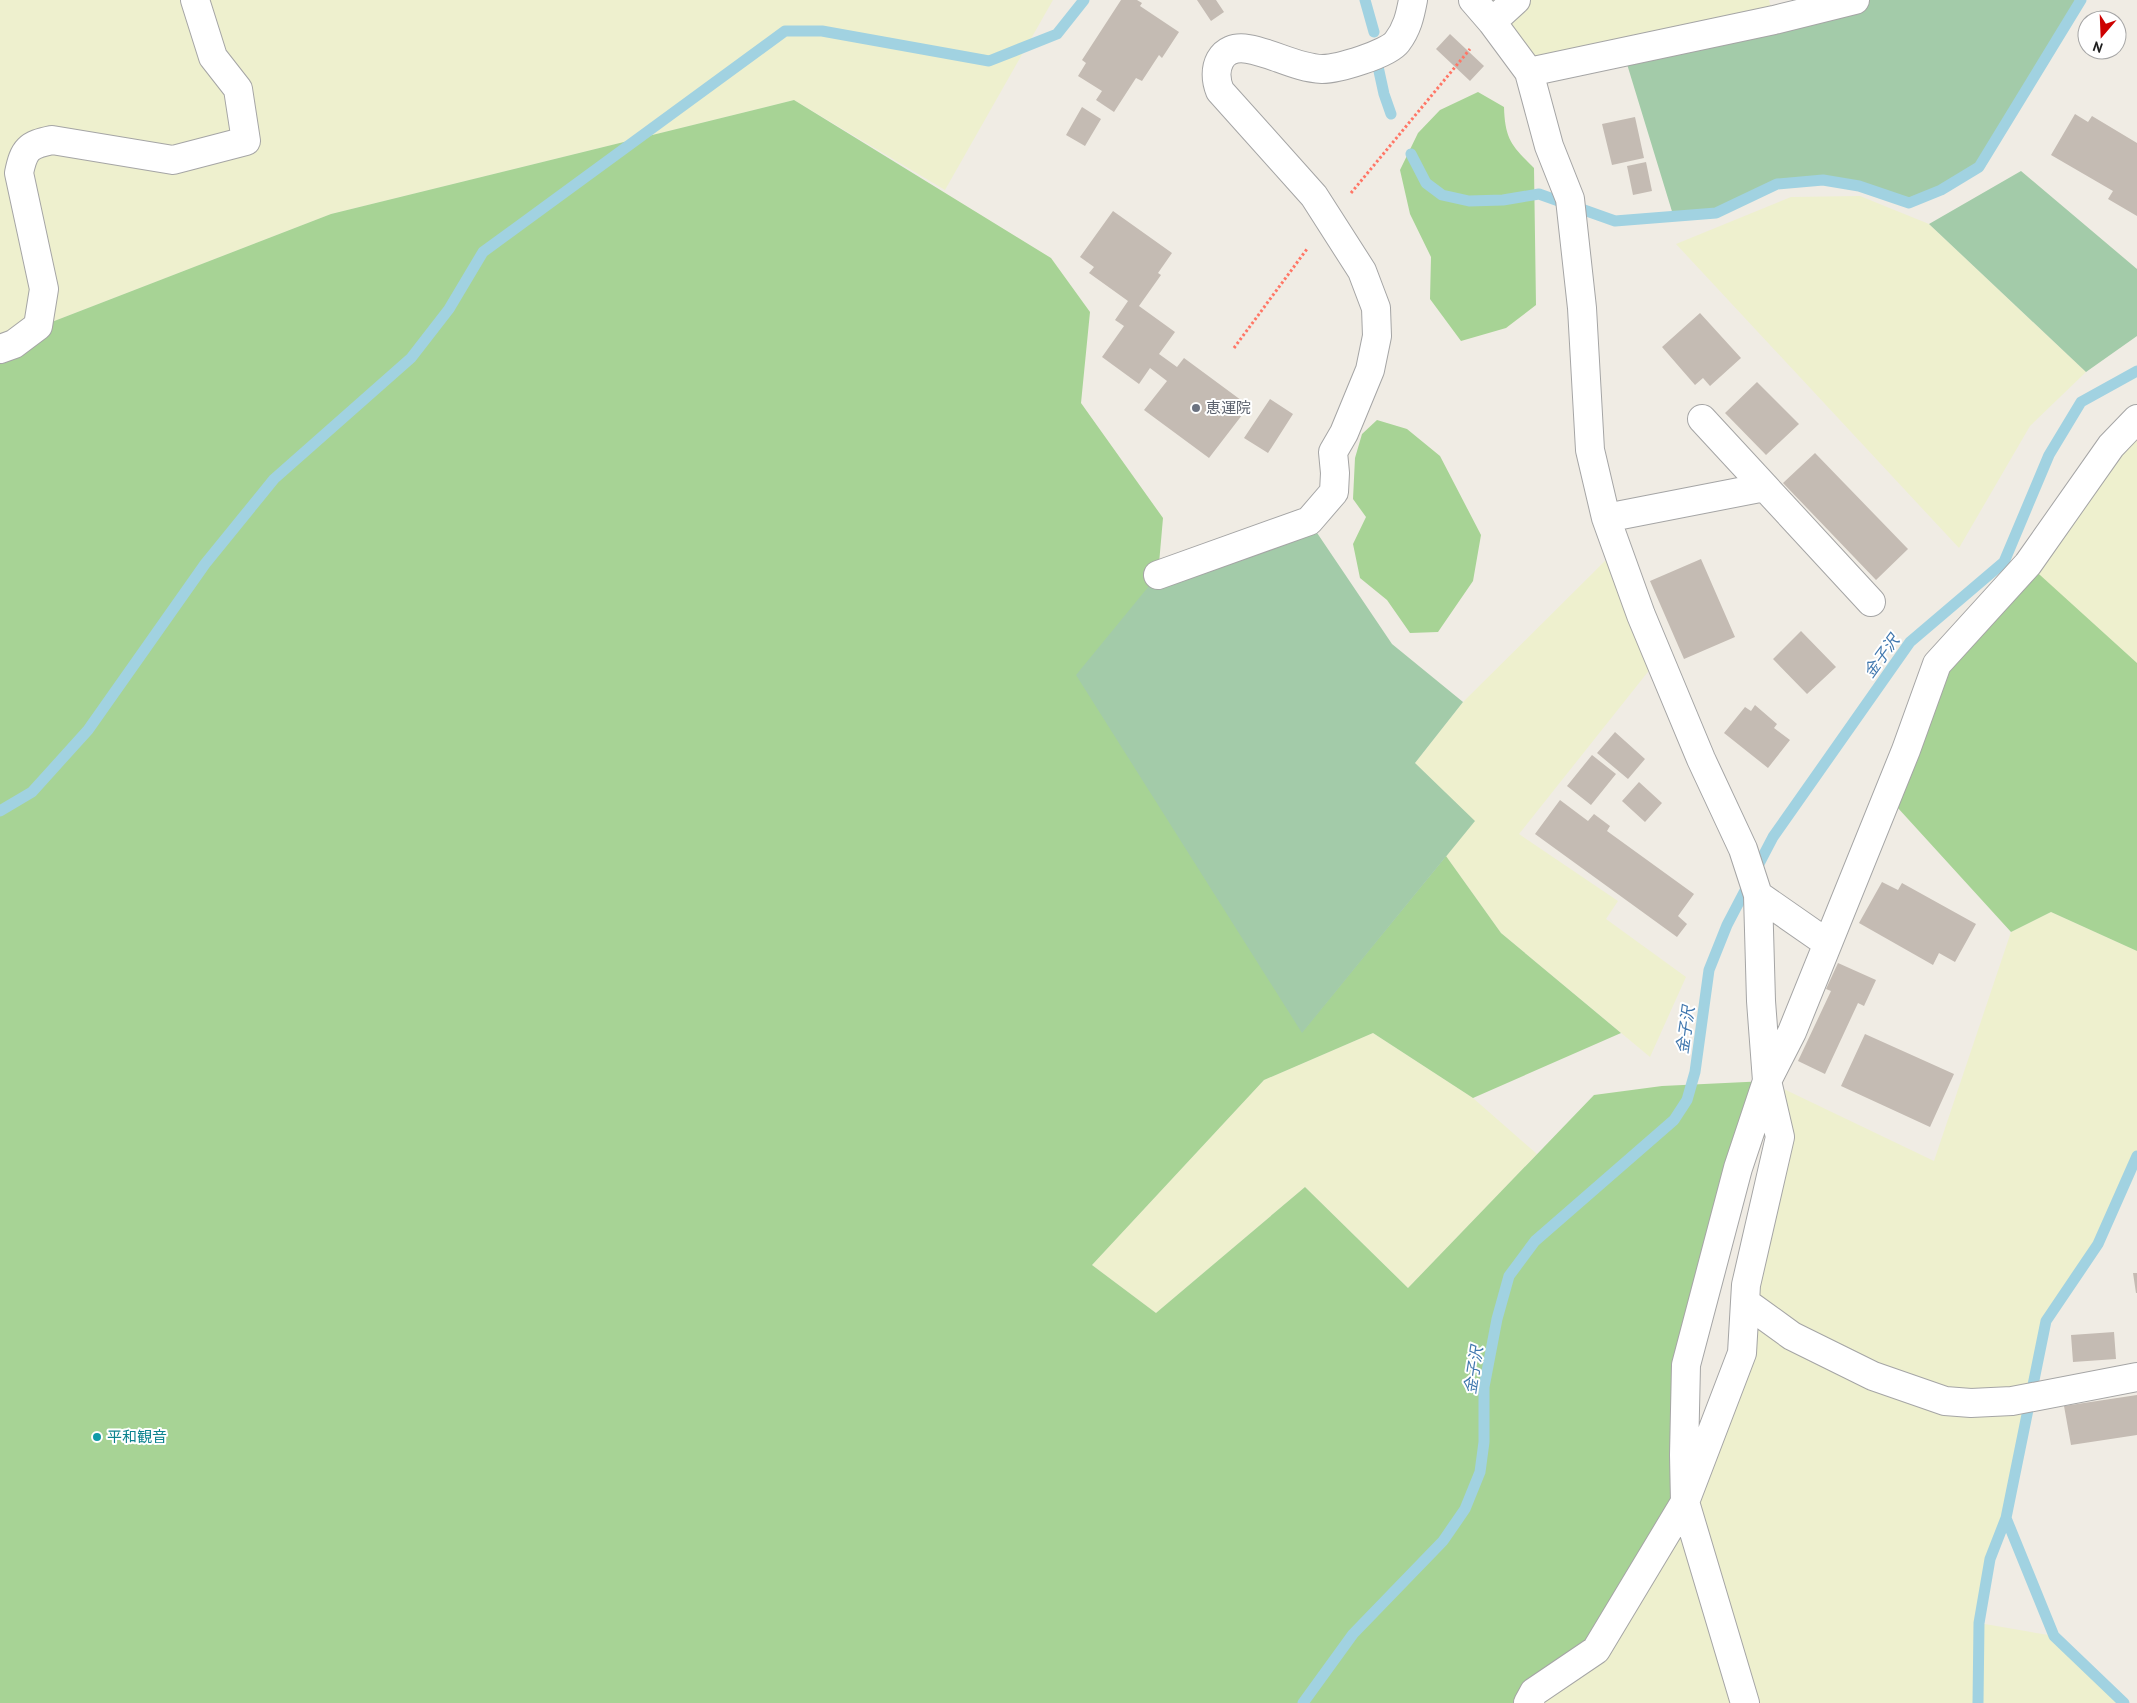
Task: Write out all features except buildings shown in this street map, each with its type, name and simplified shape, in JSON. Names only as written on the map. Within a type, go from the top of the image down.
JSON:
[{"type":"street","points":[[0,349],[14,344],[38,326],[44,289],[19,173],[23,154],[34,144],[52,140],[173,160],[246,141],[238,89],[213,57],[195,0]]},
{"type":"street","points":[[1158,575],[1309,521],[1334,492],[1335,473],[1332,452],[1344,433],[1370,370],[1377,336],[1376,308],[1362,271],[1314,196],[1220,91],[1216,79],[1216,70],[1220,59],[1227,52],[1237,48],[1249,49],[1277,59],[1322,69],[1356,63],[1396,44],[1409,23],[1413,0]]},
{"type":"street","points":[[1473,0],[1529,72],[1571,210],[1582,308],[1590,450],[1606,518],[1641,615],[1697,750],[1743,849],[1758,895],[1761,1001],[1767,1081],[1780,1137],[1746,1285],[1742,1353],[1685,1502],[1596,1650],[1534,1692],[1528,1703]]},
{"type":"street","points":[[1492,22],[1516,0]]},
{"type":"street","points":[[1529,72],[1774,20],[1855,0]]},
{"type":"street","points":[[1702,419],[1871,602]]},
{"type":"street","points":[[1745,1703],[1685,1502],[1686,1365],[1738,1168],[1767,1081],[1792,1032],[1906,750],[1937,664],[2028,564],[2111,446],[2137,419]]},
{"type":"street","points":[[1606,518],[1765,487]]},
{"type":"street","points":[[1758,895],[1828,943]]},
{"type":"street","points":[[1745,1302],[1792,1336],[1873,1376],[1945,1401],[1971,1403],[2012,1401],[2137,1378]]},
{"type":"path","points":[[1234,348],[1329,219],[1492,22]]},
{"type":"green space","points":[[0,0],[1053,0],[945,190],[794,100],[331,214],[0,342]]},
{"type":"green space","points":[[1473,0],[1769,0],[1774,20],[1529,72]]},
{"type":"green space","points":[[1855,0],[2075,0],[2072,14],[1979,167],[1941,190],[1909,203],[1859,186],[1823,180],[1777,184],[1716,213],[1674,218],[1623,51]]},
{"type":"green space","points":[[1478,92],[1504,107],[1506,127],[1511,142],[1534,168],[1536,305],[1506,328],[1461,341],[1430,299],[1431,257],[1410,214],[1400,170],[1418,133],[1440,110]]},
{"type":"green space","points":[[794,100],[1051,258],[1090,312],[1081,403],[1163,518],[1158,575],[1302,1032],[1446,856],[1501,933],[1621,1033],[1473,1098],[1373,1033],[1264,1080],[1092,1265],[1156,1313],[1305,1187],[1408,1288],[1594,1095],[1662,1086],[1767,1081],[1686,1365],[1685,1502],[1596,1650],[1528,1703],[0,1703],[0,342],[331,214]]},
{"type":"green space","points":[[2021,171],[2137,269],[2137,336],[2086,372],[1929,224]]},
{"type":"green space","points":[[1860,196],[1929,224],[2086,372],[2030,426],[1959,548],[1676,244],[1791,197]]},
{"type":"green space","points":[[2137,419],[2137,663],[2028,565]]},
{"type":"green space","points":[[1377,420],[1407,429],[1440,456],[1481,535],[1473,581],[1438,632],[1410,633],[1387,600],[1360,578],[1353,544],[1366,517],[1353,499],[1355,458],[1362,434]]},
{"type":"green space","points":[[1309,521],[1392,644],[1463,702],[1415,763],[1475,821],[1302,1033],[1076,675],[1158,575]]},
{"type":"green space","points":[[1617,549],[1659,658],[1519,834],[1618,901],[1606,919],[1686,977],[1650,1057],[1501,933],[1446,856],[1474,821],[1415,763],[1463,702]]},
{"type":"green space","points":[[2028,564],[2137,663],[2137,951],[2051,912],[2011,932],[1887,796],[1937,664]]},
{"type":"green space","points":[[2051,912],[2137,951],[2137,1167],[2133,1168],[2098,1244],[2046,1321],[2006,1518],[1990,1559],[1979,1623],[2054,1636],[2124,1703],[1528,1703],[1596,1650],[1742,1353],[1780,1137],[1767,1081],[1934,1161],[2011,932]]},
{"type":"green space","points":[[1373,1033],[1473,1098],[1537,1154],[1408,1288],[1305,1187],[1156,1313],[1092,1265],[1264,1080]]},
{"type":"waterway","points":[[0,811],[32,792],[88,730],[205,564],[274,479],[411,358],[449,309],[483,252],[785,31],[822,31],[989,61],[1057,34],[1084,0]]},
{"type":"waterway","points":[[1365,0],[1374,32]]},
{"type":"waterway","points":[[1411,154],[1426,183],[1442,195],[1469,201],[1503,200],[1539,194],[1615,221],[1716,213],[1777,184],[1823,180],[1859,186],[1909,203],[1941,190],[1979,167],[2081,0]]},
{"type":"waterway","points":[[1377,62],[1384,94],[1391,114]]},
{"type":"waterway","name":"金子沢","points":[[1303,1703],[1353,1634],[1443,1541],[1465,1509],[1480,1472],[1484,1442],[1484,1387],[1497,1319],[1509,1276],[1535,1241],[1674,1120],[1687,1100],[1695,1072],[1709,970],[1727,925],[1773,837],[1910,642],[2004,562],[2049,455],[2081,402],[2137,371]]},
{"type":"waterway","points":[[2124,1703],[2054,1636],[2006,1518],[2046,1321],[2098,1244],[2137,1156]]},
{"type":"waterway","points":[[1978,1703],[1979,1623],[1990,1559],[2006,1518]]},
{"type":"place","name":"恵運院","points":[[1196,408]]},
{"type":"place","name":"平和観音","points":[[97,1437]]}]
